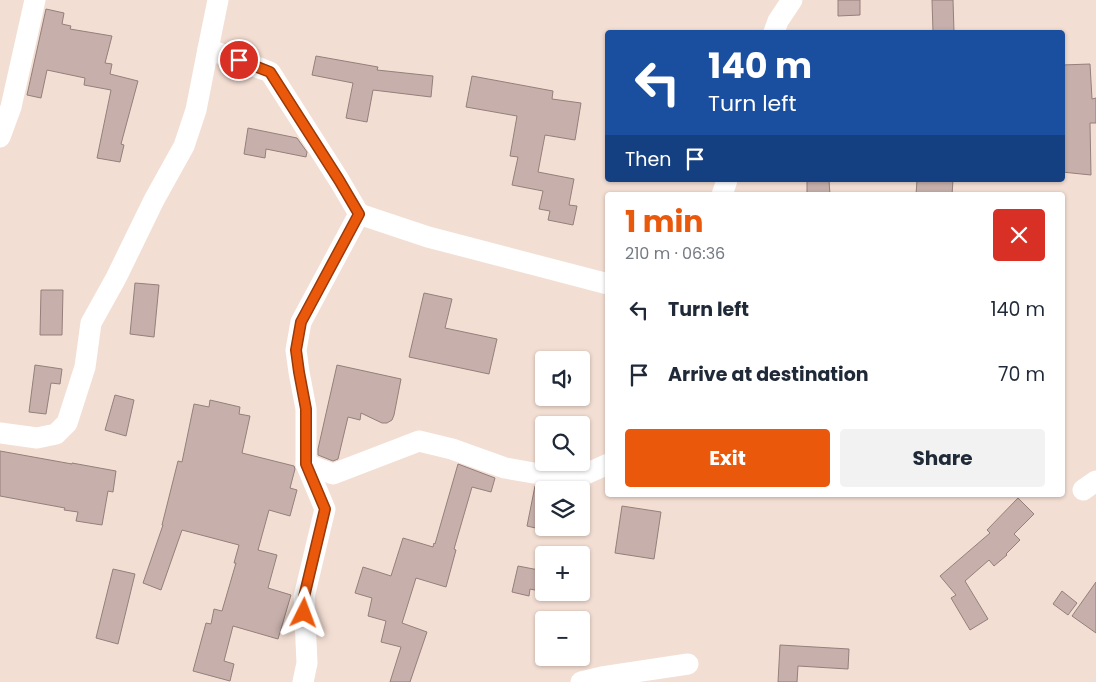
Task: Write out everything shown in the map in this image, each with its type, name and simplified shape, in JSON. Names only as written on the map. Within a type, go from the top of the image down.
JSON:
[{"type":"street","points":[[0,137],[12,107],[35,0]]},
{"type":"street","points":[[0,433],[37,438],[56,434],[67,423],[85,367],[91,323],[184,146],[196,110],[218,0]]},
{"type":"street","points":[[775,30],[792,0]]},
{"type":"street","points":[[208,49],[270,72],[359,214],[428,237],[605,283]]},
{"type":"street","points":[[303,682],[307,663],[304,597],[325,509],[306,464],[306,409],[296,350],[301,322],[359,214]]},
{"type":"street","points":[[306,464],[333,474],[419,441],[452,449],[505,468],[545,476],[577,478],[605,465]]},
{"type":"street","points":[[581,682],[688,664]]},
{"type":"building","points":[[838,0],[860,0],[860,15],[838,16]]},
{"type":"building","points":[[932,0],[953,0],[954,30],[933,30]]},
{"type":"building","points":[[46,9],[64,13],[62,24],[71,26],[70,29],[112,36],[105,63],[112,64],[110,74],[138,81],[121,144],[124,145],[120,162],[97,158],[111,90],[84,85],[85,78],[47,70],[41,98],[27,95]]},
{"type":"building","points":[[316,56],[378,67],[377,70],[433,76],[431,97],[373,90],[367,122],[346,118],[353,83],[312,75]]},
{"type":"building","points":[[1090,64],[1092,99],[1096,98],[1096,123],[1090,123],[1091,175],[1065,172],[1065,65]]},
{"type":"building","points":[[472,76],[553,91],[552,99],[581,103],[575,140],[545,135],[538,172],[574,179],[569,205],[577,206],[573,225],[548,220],[550,211],[539,209],[543,191],[512,185],[518,157],[510,156],[517,116],[466,107]]},
{"type":"building","points":[[248,128],[297,138],[307,152],[306,157],[266,149],[265,158],[244,154]]},
{"type":"building","points":[[807,182],[829,182],[830,192],[807,192]]},
{"type":"building","points":[[917,182],[953,182],[952,192],[916,192]]},
{"type":"building","points":[[135,283],[159,285],[154,337],[130,334]]},
{"type":"building","points":[[41,290],[63,290],[62,335],[40,335]]},
{"type":"building","points":[[424,293],[452,299],[445,328],[497,339],[489,374],[409,357]]},
{"type":"building","points":[[35,365],[62,369],[60,384],[51,383],[46,414],[29,412]]},
{"type":"building","points":[[337,365],[401,379],[392,420],[382,423],[361,413],[360,420],[348,417],[338,459],[333,461],[318,455],[318,449]]},
{"type":"building","points":[[115,395],[134,400],[126,436],[105,430]]},
{"type":"building","points":[[210,400],[240,407],[239,414],[250,416],[242,453],[294,466],[295,469],[290,488],[297,490],[290,516],[269,510],[258,550],[277,555],[268,588],[291,595],[278,639],[233,626],[224,661],[234,664],[230,681],[193,671],[206,623],[211,624],[214,609],[222,611],[236,563],[234,563],[239,545],[182,530],[161,590],[143,583],[163,525],[178,461],[182,462],[194,404],[209,407]]},
{"type":"building","points":[[0,451],[116,471],[113,492],[108,491],[102,525],[76,521],[78,512],[64,510],[65,508],[0,496]]},
{"type":"building","points":[[458,464],[495,478],[491,492],[472,487],[454,549],[456,550],[446,587],[416,578],[402,623],[427,632],[410,682],[390,682],[401,647],[381,642],[386,621],[368,616],[372,598],[355,593],[363,567],[391,576],[403,538],[433,547]]},
{"type":"building","points":[[535,486],[535,528],[527,526]]},
{"type":"building","points":[[1018,498],[1034,514],[1014,534],[1020,540],[994,566],[989,560],[965,581],[988,619],[970,630],[951,598],[956,595],[940,576],[990,533],[987,530]]},
{"type":"building","points":[[622,506],[661,512],[654,559],[615,553]]},
{"type":"building","points":[[518,566],[535,569],[535,590],[530,589],[529,596],[512,592]]},
{"type":"building","points":[[113,569],[135,574],[118,644],[96,638]]},
{"type":"building","points":[[1096,582],[1096,633],[1072,616]]},
{"type":"building","points":[[1062,591],[1077,603],[1068,615],[1053,604]]},
{"type":"building","points":[[780,645],[849,649],[848,669],[798,666],[797,682],[778,682]]},
{"type":"route","points":[[239,60],[270,72],[359,214],[301,322],[296,350],[306,409],[306,464],[325,509],[304,597],[304,613]]}]
